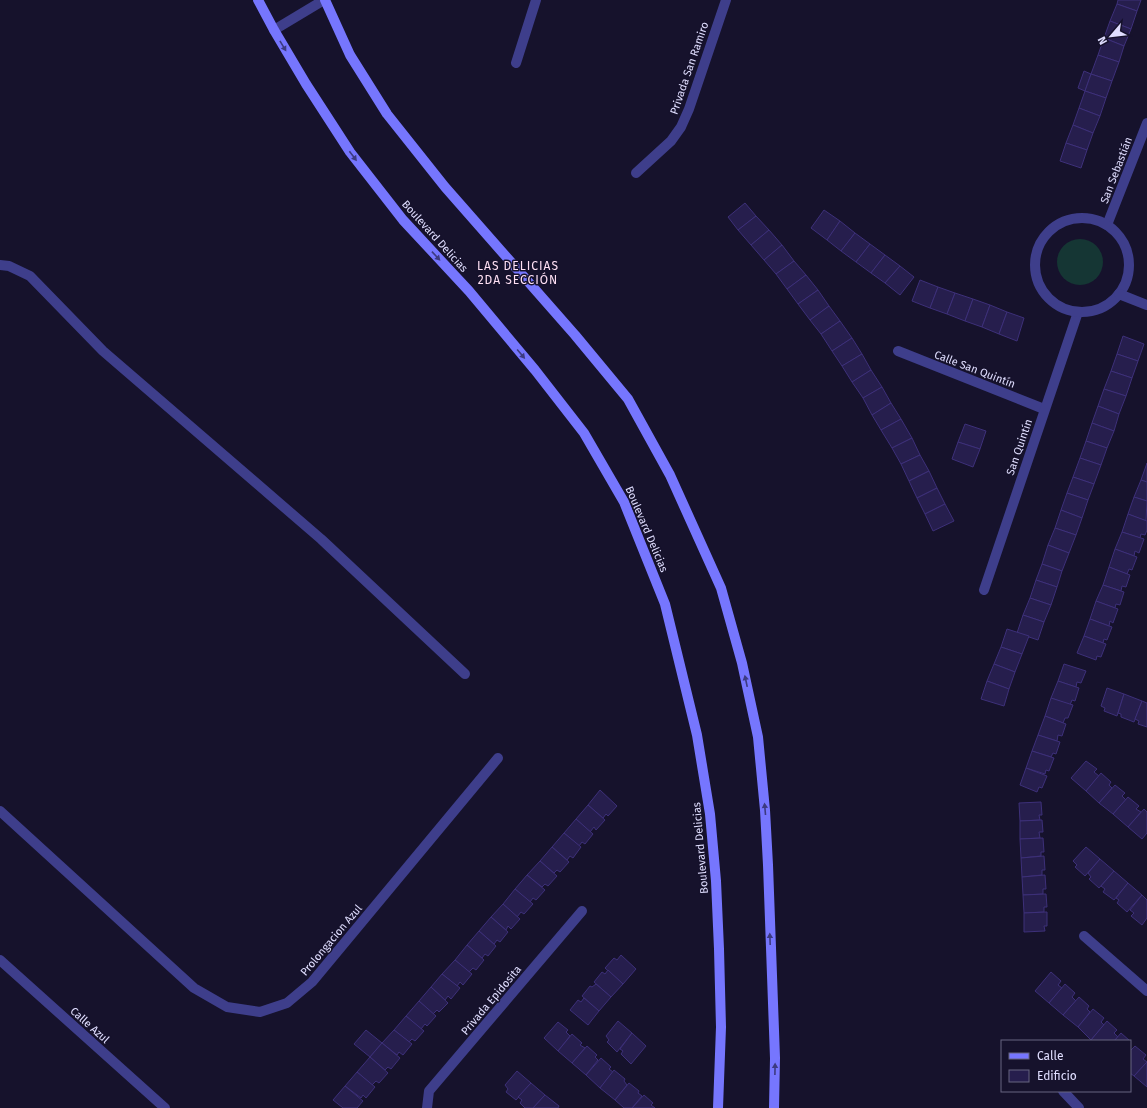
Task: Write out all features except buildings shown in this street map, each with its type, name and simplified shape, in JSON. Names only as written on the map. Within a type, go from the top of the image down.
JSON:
[{"type":"main road","name":"Boulevard Delicias","points":[[258,0],[306,84],[350,152],[403,220],[469,291],[544,382],[584,434],[624,502],[665,604],[697,735],[709,806],[716,881],[719,949],[721,1027],[718,1108]]},
{"type":"main road","points":[[325,0],[350,54],[387,114],[445,187],[575,335],[628,399],[670,475],[721,588],[742,663],[758,744],[765,810],[775,1058],[774,1108]]},
{"type":"street","points":[[274,30],[325,0]]},
{"type":"street","points":[[516,63],[536,0]]},
{"type":"street","name":"Privada San Ramiro","points":[[636,173],[671,141],[681,127],[689,109],[726,0]]},
{"type":"street","name":"San Sebastián","points":[[1107,225],[1147,123]]},
{"type":"street","points":[[1078,218],[1093,219],[1107,225],[1118,236],[1126,249],[1129,265],[1127,280],[1119,294],[1108,304],[1093,311],[1078,312],[1063,308],[1050,299],[1041,287],[1035,273],[1036,257],[1040,242],[1050,230],[1062,222],[1078,218]]},
{"type":"street","points":[[0,265],[9,266],[30,276],[103,351],[321,539],[465,674]]},
{"type":"street","points":[[1119,294],[1147,305]]},
{"type":"street","name":"San Quintín","points":[[984,590],[1078,312]]},
{"type":"street","name":"Calle San Quintín","points":[[898,352],[1044,409]]},
{"type":"street","name":"Prolongacion Azul","points":[[0,811],[194,988],[227,1007],[260,1012],[287,1002],[312,982],[498,758]]},
{"type":"street","name":"Privada Epidosita","points":[[427,1108],[429,1091],[582,910]]},
{"type":"street","points":[[1084,936],[1147,991]]},
{"type":"street","name":"Calle Azul","points":[[0,960],[165,1108]]},
{"type":"street","points":[[1064,1092],[1079,1108]]},
{"type":"green space","points":[[1080,239],[1093,243],[1099,249],[1103,262],[1099,275],[1093,281],[1080,285],[1067,281],[1061,275],[1057,262],[1061,249],[1067,243]]},
{"type":"district","name":"LAS DELICIAS 2DA SECCIÓN","points":[[518,273]]}]
